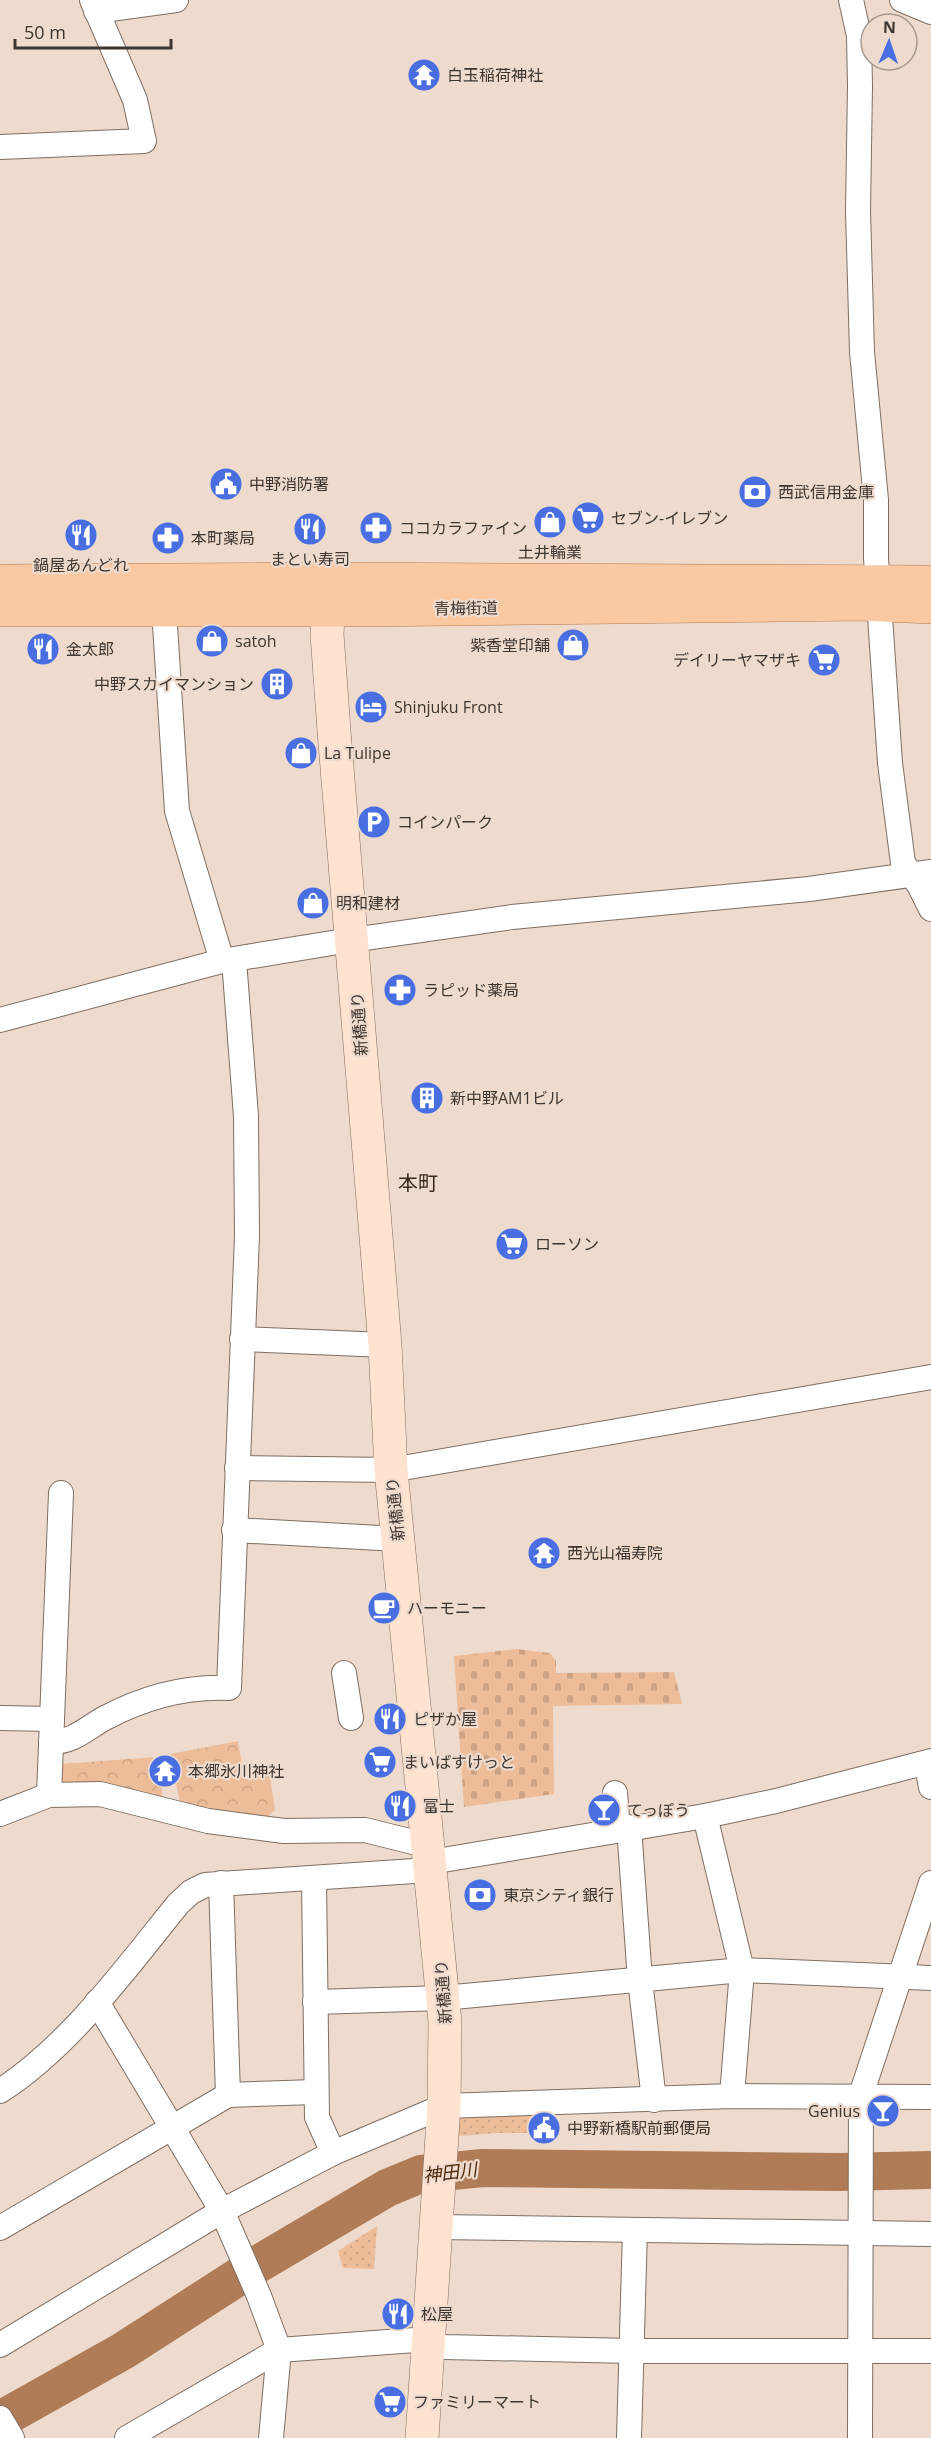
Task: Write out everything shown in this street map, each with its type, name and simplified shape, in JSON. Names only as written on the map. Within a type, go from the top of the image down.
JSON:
[{"type":"main road","name":"青梅街道","points":[[0,581],[329,594],[879,593],[931,582]]},
{"type":"main road","name":"青梅街道","points":[[879,593],[931,607]]},
{"type":"main road","name":"青梅街道","points":[[0,610],[164,610],[329,594]]},
{"type":"street","points":[[0,147],[144,141],[135,100],[94,5],[176,0]]},
{"type":"street","points":[[851,0],[859,36],[858,211],[862,352],[874,479],[890,763],[903,862],[922,873],[931,909]]},
{"type":"street","points":[[902,0],[931,12]]},
{"type":"street","name":"新橋通り","points":[[329,594],[327,634],[385,1345],[391,1470],[430,1856],[446,2050],[437,2226],[422,2438]]},
{"type":"street","points":[[0,1718],[51,1731],[66,1742],[105,1718],[152,1696],[210,1687],[229,1688],[248,1236],[246,1116],[228,960],[177,811],[164,610]]},
{"type":"street","points":[[0,1020],[228,960],[352,939],[512,917],[809,889],[922,873]]},
{"type":"street","points":[[242,1339],[385,1345]]},
{"type":"street","points":[[237,1468],[391,1470],[931,1377]]},
{"type":"street","points":[[49,1795],[61,1493]]},
{"type":"street","points":[[234,1530],[398,1539]]},
{"type":"street","points":[[344,1673],[351,1718]]},
{"type":"street","points":[[0,1814],[49,1795],[100,1794],[208,1821],[284,1830],[365,1830],[443,1860],[705,1816],[931,1763]]},
{"type":"street","points":[[931,1763],[928,1771],[931,1787]]},
{"type":"street","points":[[615,1793],[623,1828],[654,2100]]},
{"type":"street","points":[[705,1816],[742,1970],[732,2096]]},
{"type":"street","points":[[0,2091],[49,2052],[97,2002],[178,1904],[198,1889],[221,1883],[414,1871],[430,1856]]},
{"type":"street","points":[[315,1878],[315,2092],[317,2117],[333,2153]]},
{"type":"street","points":[[221,1883],[228,2096]]},
{"type":"street","points":[[860,2438],[861,2095],[931,1884]]},
{"type":"street","points":[[315,2002],[443,1998],[742,1970],[931,1978]]},
{"type":"street","points":[[97,2002],[222,2211],[257,2292],[279,2350],[271,2438]]},
{"type":"street","points":[[0,2228],[228,2096],[315,2092]]},
{"type":"street","points":[[0,2345],[222,2211],[333,2153],[444,2106],[732,2096],[931,2097]]},
{"type":"street","points":[[437,2226],[931,2234]]},
{"type":"street","points":[[629,2438],[635,2230]]},
{"type":"street","points":[[127,2438],[279,2350],[415,2340],[428,2345],[444,2347],[632,2351],[931,2351]]},
{"type":"street","points":[[0,2418],[12,2438]]},
{"type":"green space","points":[[517,1649],[550,1653],[556,1661],[556,1673],[674,1672],[682,1704],[553,1706],[554,1794],[464,1807],[454,1656]]},
{"type":"green space","points":[[238,1741],[244,1776],[269,1770],[275,1810],[267,1817],[180,1803],[170,1754]]},
{"type":"green space","points":[[157,1757],[163,1801],[60,1783],[60,1764]]},
{"type":"green space","points":[[467,2110],[533,2110],[533,2133],[459,2136],[459,2119]]},
{"type":"green space","points":[[377,2226],[374,2269],[343,2268],[338,2251]]},
{"type":"waterway","name":"神田川","points":[[0,2420],[123,2351],[255,2266],[387,2188],[421,2174],[483,2168],[839,2172],[931,2170]]},
{"type":"place","name":"白玉稲荷神社","points":[[424,75]]},
{"type":"place","name":"中野消防署","points":[[226,484]]},
{"type":"place","name":"西武信用金庫","points":[[755,492]]},
{"type":"place","name":"セブン-イレブン","points":[[588,518]]},
{"type":"place","name":"土井輪業","points":[[550,522]]},
{"type":"place","name":"ココカラファイン","points":[[376,528]]},
{"type":"place","name":"まとい寿司","points":[[310,529]]},
{"type":"place","name":"鍋屋あんどれ","points":[[81,535]]},
{"type":"place","name":"本町薬局","points":[[168,538]]},
{"type":"place","name":"satoh","points":[[212,641]]},
{"type":"place","name":"紫香堂印舗","points":[[573,645]]},
{"type":"place","name":"金太郎","points":[[43,649]]},
{"type":"place","name":"デイリーヤマザキ","points":[[824,660]]},
{"type":"place","name":"中野スカイマンション","points":[[277,684]]},
{"type":"place","name":"Shinjuku Front","points":[[371,707]]},
{"type":"place","name":"La Tulipe","points":[[301,753]]},
{"type":"place","name":"コインパーク","points":[[374,822]]},
{"type":"place","name":"明和建材","points":[[313,903]]},
{"type":"place","name":"ラピッド薬局","points":[[400,990]]},
{"type":"place","name":"新中野AM1ビル","points":[[427,1098]]},
{"type":"place","name":"ローソン","points":[[512,1244]]},
{"type":"place","name":"西光山福寿院","points":[[544,1553]]},
{"type":"place","name":"ハーモニー","points":[[384,1608]]},
{"type":"place","name":"ピザか屋","points":[[390,1719]]},
{"type":"place","name":"まいばすけっと","points":[[380,1762]]},
{"type":"place","name":"本郷氷川神社","points":[[165,1771]]},
{"type":"place","name":"富士","points":[[400,1806]]},
{"type":"place","name":"てっぽう","points":[[604,1810]]},
{"type":"place","name":"東京シティ銀行","points":[[480,1895]]},
{"type":"place","name":"Genius","points":[[883,2111]]},
{"type":"place","name":"中野新橋駅前郵便局","points":[[544,2128]]},
{"type":"place","name":"松屋","points":[[398,2314]]},
{"type":"place","name":"ファミリーマート","points":[[390,2402]]},
{"type":"district","name":"本町","points":[[418,1183]]}]
